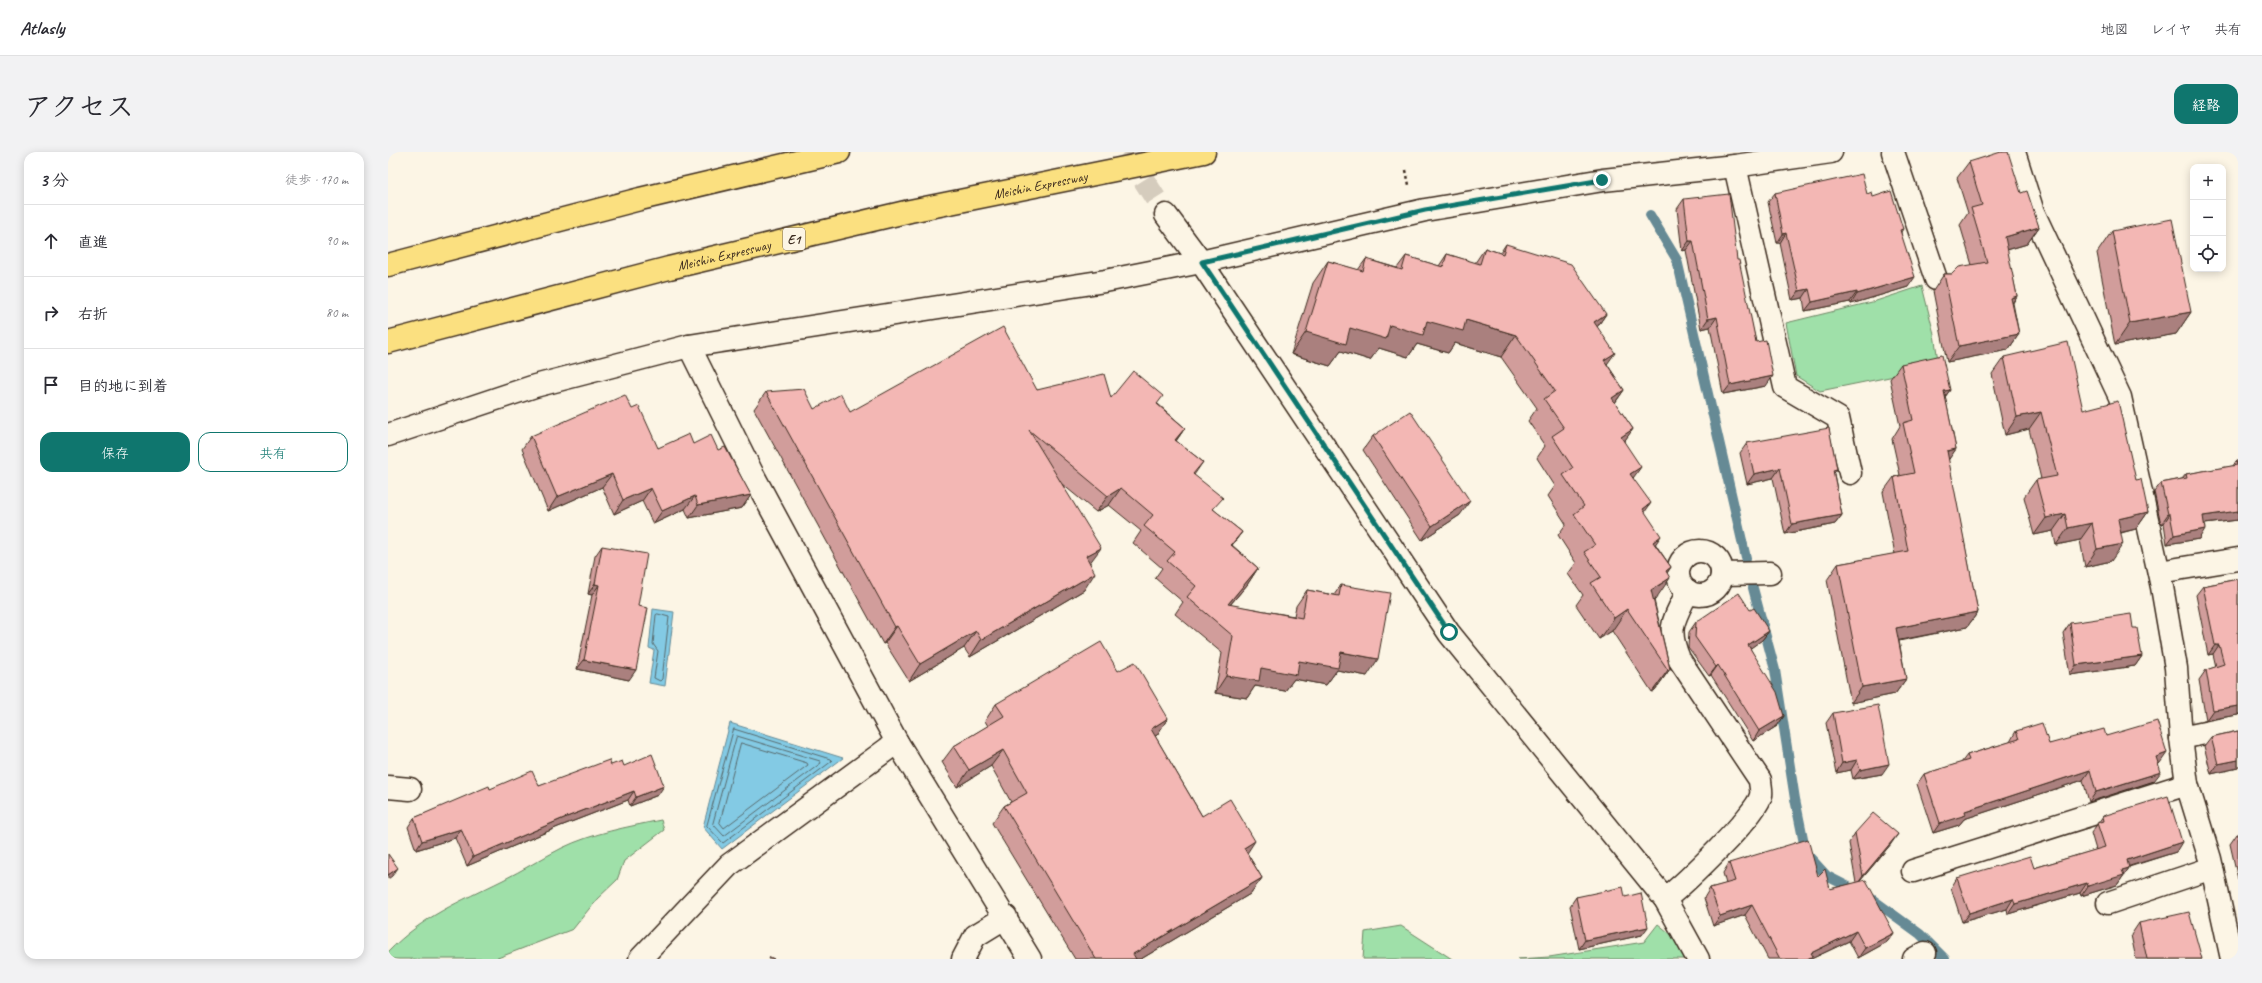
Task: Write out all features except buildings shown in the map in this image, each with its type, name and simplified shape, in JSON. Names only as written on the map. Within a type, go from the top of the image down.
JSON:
[{"type":"highway","points":[[388,265],[640,199],[839,152]]},
{"type":"highway","name":"Meishin Expressway","points":[[388,342],[669,268],[910,211],[1204,152]]},
{"type":"street","points":[[388,435],[535,386],[688,346],[1105,280],[1202,262],[1425,210],[1602,180],[1735,166],[1831,152]]},
{"type":"street","points":[[1893,152],[1936,279]]},
{"type":"street","points":[[2014,152],[2034,212],[2120,397],[2159,572],[2176,668],[2181,738],[2187,784],[2212,868],[2232,959]]},
{"type":"street","points":[[1735,166],[1785,387],[1838,418],[1850,474]]},
{"type":"street","points":[[1166,215],[1202,262],[1449,632],[1665,900],[1698,959]]},
{"type":"street","points":[[688,346],[753,475],[897,742],[1006,917],[1030,959]]},
{"type":"street","points":[[1696,551],[1710,553],[1719,562],[1722,574],[1718,586],[1713,591],[1700,595],[1688,591],[1680,581],[1678,568],[1681,562],[1690,553],[1696,551]]},
{"type":"street","points":[[2159,572],[2238,559]]},
{"type":"street","points":[[1722,574],[1770,573]]},
{"type":"street","points":[[1665,900],[1687,881],[1752,812],[1761,796],[1760,780],[1679,659],[1671,640],[1674,619],[1688,591]]},
{"type":"street","points":[[2181,738],[2238,726]]},
{"type":"street","points":[[640,959],[729,865],[897,742]]},
{"type":"street","points":[[1913,871],[2187,784]]},
{"type":"street","points":[[388,787],[410,790]]},
{"type":"street","points":[[2108,903],[2212,868]]},
{"type":"street","points":[[963,959],[975,936],[1006,917]]},
{"type":"green space","points":[[1922,286],[1934,334],[1939,367],[1820,391],[1796,376],[1786,323],[1876,301]]},
{"type":"green space","points":[[661,820],[664,830],[624,861],[617,880],[597,899],[573,929],[495,959],[388,959],[388,952],[401,939],[428,919],[562,848],[598,834]]},
{"type":"green space","points":[[1658,924],[1682,943],[1689,959],[1518,959],[1549,957],[1644,942]]},
{"type":"green space","points":[[1401,926],[1452,959],[1363,959],[1365,932]]},
{"type":"water","points":[[653,609],[674,612],[665,686],[649,683],[654,650],[649,648]]},
{"type":"water","points":[[730,723],[843,758],[722,849],[703,827]]},
{"type":"waterway","points":[[1650,215],[1677,260],[1746,558]]},
{"type":"waterway","points":[[1753,588],[1775,670],[1795,799],[1806,853],[1827,876],[1872,899],[1920,934],[1945,959]]},
{"type":"tunnel","points":[[1126,152],[1166,215]]},
{"type":"route","points":[[1449,632],[1202,262],[1425,210],[1602,180]]}]
